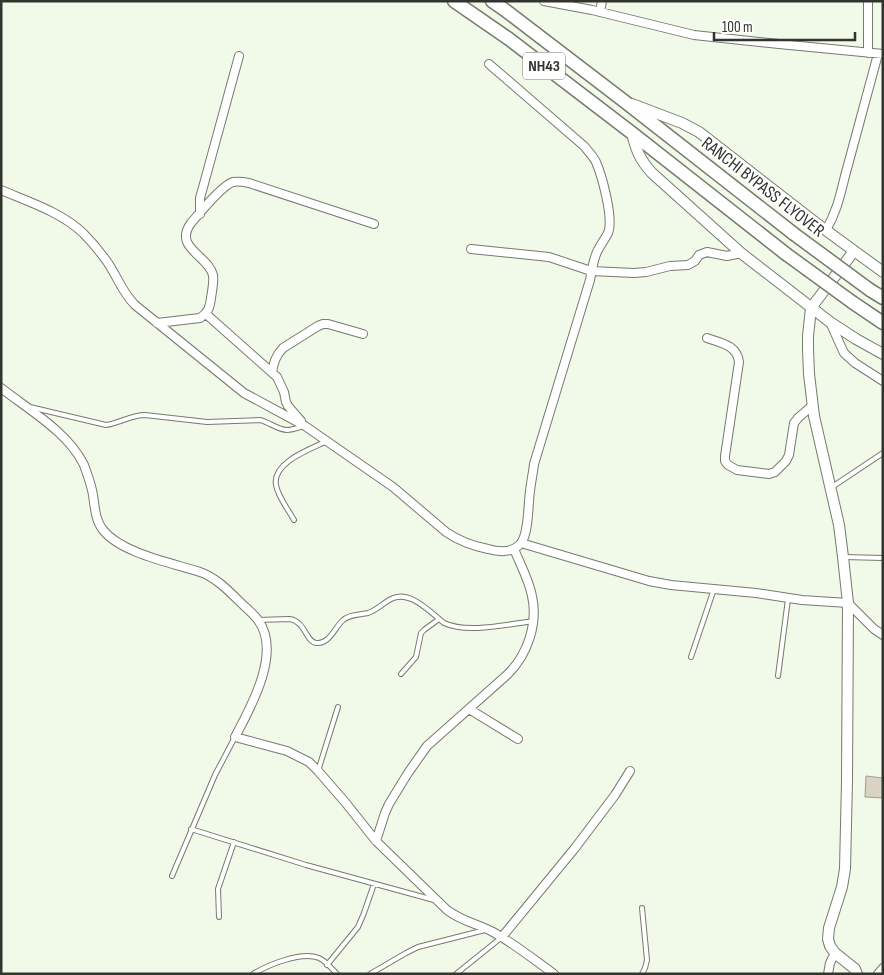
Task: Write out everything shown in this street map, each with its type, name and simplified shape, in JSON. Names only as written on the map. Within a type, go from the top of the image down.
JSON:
[{"type":"highway","name":"NH43","points":[[492,1],[624,101]]},
{"type":"highway","name":"NH43","points":[[458,2],[632,133],[786,254],[883,323]]},
{"type":"highway","name":"RANCHI BYPASS FLYOVER","points":[[624,101],[794,234],[883,298]]},
{"type":"street","points":[[544,1],[600,12],[694,35],[880,54],[844,178],[838,206],[826,230]]},
{"type":"street","points":[[600,12],[602,1]]},
{"type":"street","points":[[868,1],[868,53]]},
{"type":"street","points":[[200,214],[200,198],[239,56]]},
{"type":"street","points":[[1,190],[55,213],[84,234],[107,262],[124,293],[135,306],[244,393],[305,426],[327,441],[393,487],[455,538],[474,546],[491,550],[504,551],[514,549],[521,543],[525,532],[534,464],[590,280],[597,251],[608,232],[610,222],[607,200],[596,162],[584,146],[489,64]]},
{"type":"street","points":[[624,101],[682,123],[698,132],[883,272]]},
{"type":"street","points":[[632,133],[643,163],[741,253],[830,322],[883,354]]},
{"type":"street","points":[[157,323],[200,318],[206,314],[210,307],[213,274],[210,268],[188,244],[186,238],[188,227],[225,186],[233,182],[249,183],[374,224]]},
{"type":"street","points":[[471,249],[549,257],[592,271],[640,273],[663,267],[692,264],[699,255],[707,252],[727,256],[741,253]]},
{"type":"street","points":[[854,251],[812,308],[808,349],[813,405],[844,557],[848,603],[845,869],[828,938],[830,946],[835,953],[855,969],[857,974]]},
{"type":"street","points":[[206,314],[272,372],[280,383],[288,406],[305,426]]},
{"type":"street","points":[[830,322],[844,353],[855,363],[883,381]]},
{"type":"street","points":[[272,372],[278,353],[318,326],[328,324],[364,334]]},
{"type":"street","points":[[707,338],[731,347],[738,355],[739,362],[725,456],[725,461],[732,468],[769,474],[775,472],[786,462],[789,455],[794,423],[813,405]]},
{"type":"street","points":[[1,388],[65,438],[76,451],[84,466],[92,491],[96,516],[103,530],[114,540],[131,550],[203,573],[226,588],[258,620],[264,632],[267,645],[266,661],[253,702],[235,737],[287,751],[309,762],[345,802],[376,841],[456,917],[488,929],[502,937],[523,950],[554,974]]},
{"type":"street","points":[[521,543],[649,582],[848,603],[874,629],[883,635]]},
{"type":"street","points":[[376,841],[389,804],[421,754],[437,736],[516,666],[522,657],[534,621],[532,594],[514,549]]},
{"type":"street","points":[[469,709],[518,739]]},
{"type":"street","points":[[502,937],[581,841],[615,795],[630,770]]},
{"type":"street","points":[[828,974],[830,963],[835,953]]},
{"type":"street","points":[[878,974],[883,968]]},
{"type":"lane","points":[[23,405],[106,426],[137,415],[207,422],[260,420],[287,430],[305,426]]},
{"type":"lane","points":[[294,520],[278,492],[277,474],[288,461],[327,441]]},
{"type":"lane","points":[[831,488],[883,453]]},
{"type":"lane","points":[[844,557],[883,558]]},
{"type":"lane","points":[[691,657],[714,589]]},
{"type":"lane","points":[[258,620],[295,620],[301,625],[310,640],[318,644],[328,638],[346,617],[368,613],[394,597],[401,596],[420,604],[450,626],[465,628],[491,627],[534,621]]},
{"type":"lane","points":[[778,676],[788,598]]},
{"type":"lane","points":[[401,674],[416,657],[421,634],[439,619]]},
{"type":"lane","points":[[318,771],[338,707]]},
{"type":"lane","points":[[172,876],[215,775],[235,737]]},
{"type":"lane","points":[[191,829],[306,865],[438,900]]},
{"type":"lane","points":[[219,917],[218,890],[234,842]]},
{"type":"lane","points":[[328,965],[358,927],[374,884]]},
{"type":"lane","points":[[642,908],[647,960],[642,974]]},
{"type":"lane","points":[[370,974],[418,947],[488,929]]},
{"type":"lane","points":[[456,974],[502,937]]},
{"type":"lane","points":[[253,974],[292,958],[314,957],[323,961],[337,974]]},
{"type":"building","points":[[866,776],[883,778],[883,798],[865,797]]}]
